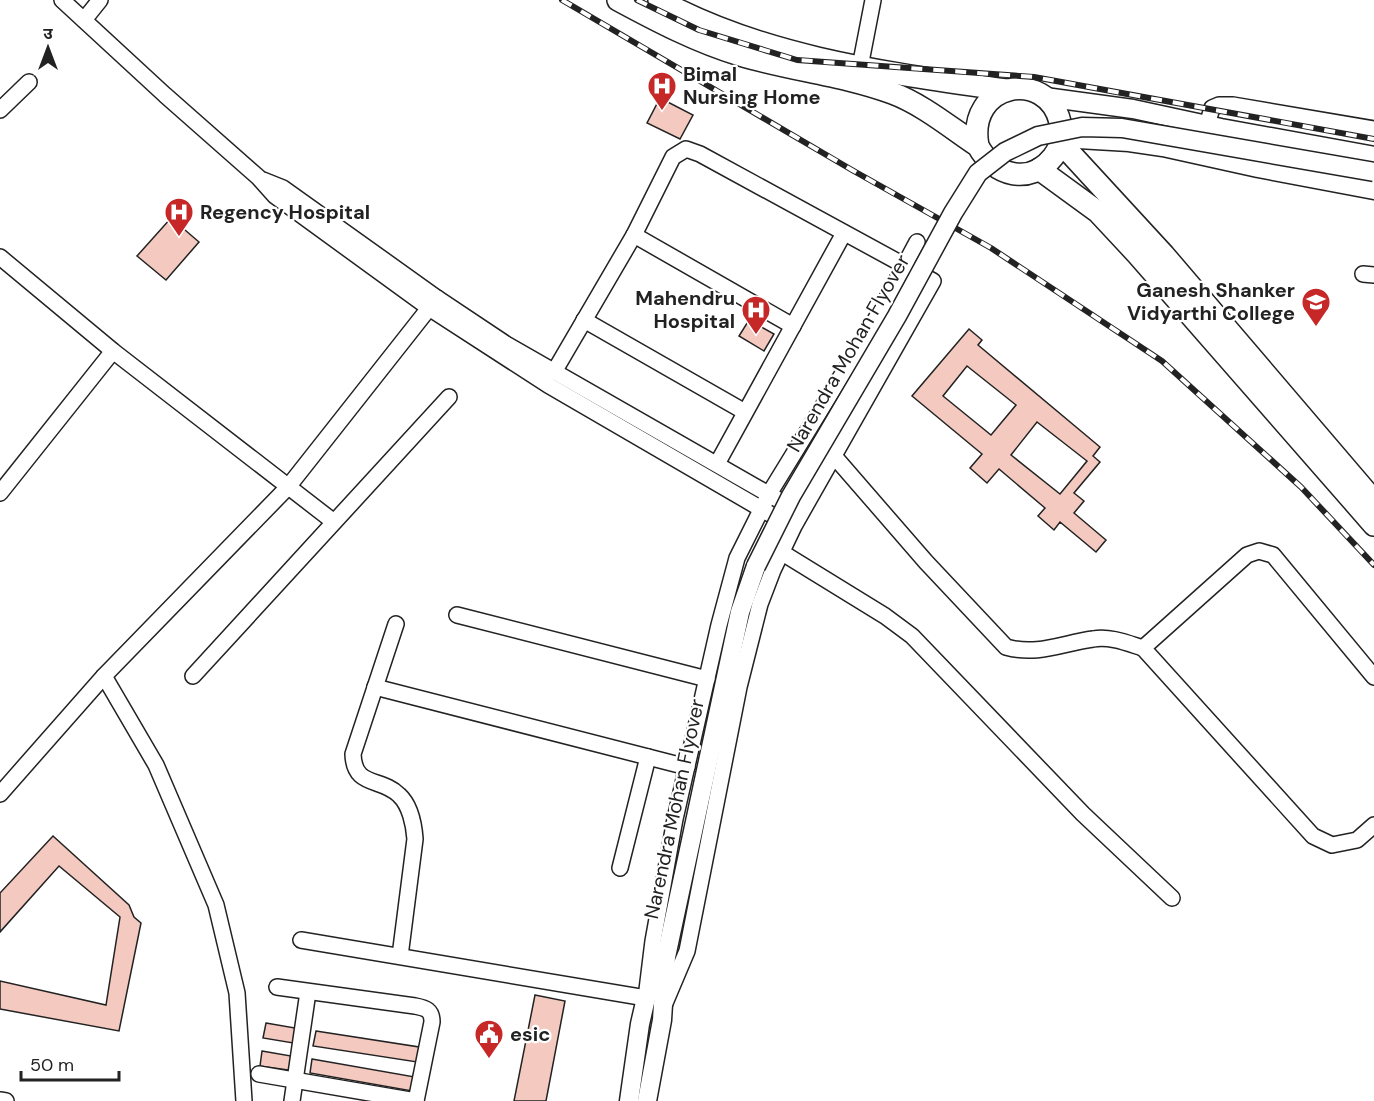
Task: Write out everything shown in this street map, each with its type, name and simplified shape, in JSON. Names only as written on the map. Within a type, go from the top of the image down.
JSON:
[{"type":"highway","points":[[618,0],[666,26],[738,54],[894,93],[978,146]]},
{"type":"highway","points":[[659,0],[724,30],[779,48],[928,80],[1006,90],[1026,90],[1045,97],[1059,115],[1061,140],[1056,153],[1039,169],[1028,173],[1015,174],[1003,171],[984,157],[978,146],[975,132],[981,112],[994,96],[1006,90]]},
{"type":"highway","points":[[1061,140],[1164,255],[1374,501]]},
{"type":"highway","points":[[1039,169],[1098,212],[1374,525]]},
{"type":"main road","points":[[1045,97],[1133,109],[1374,156]]},
{"type":"main road","name":"Narendra Mohan Flyover","points":[[647,1101],[662,1020],[666,957],[737,623],[756,566],[791,495],[978,173],[1005,152],[1038,136],[1082,127],[1122,128],[1374,172]]},
{"type":"main road","points":[[1061,140],[1129,142],[1163,147],[1374,190]]},
{"type":"main road","name":"Narendra Mohan Flyover","points":[[629,1101],[646,998],[666,957]]},
{"type":"street","points":[[62,0],[258,177],[275,196],[433,303],[548,385],[794,526]]},
{"type":"street","points":[[84,20],[100,0]]},
{"type":"street","points":[[860,67],[873,0]]},
{"type":"street","points":[[0,110],[29,82]]},
{"type":"street","points":[[1207,125],[1212,108],[1219,105],[1233,105],[1374,129]]},
{"type":"street","points":[[554,372],[634,235],[674,157],[686,149],[700,154],[933,281],[794,526],[760,604],[739,687],[687,951],[663,1008]]},
{"type":"street","points":[[717,464],[844,233]]},
{"type":"street","points":[[634,235],[793,326]]},
{"type":"street","points":[[301,940],[646,998],[652,941],[687,767],[706,679],[737,558],[769,494],[872,326],[917,242]]},
{"type":"street","points":[[0,257],[113,351],[334,522]]},
{"type":"street","points":[[433,303],[802,513]]},
{"type":"street","points":[[0,794],[104,676],[288,487],[433,303]]},
{"type":"street","points":[[585,320],[745,412]]},
{"type":"street","points":[[0,493],[113,351]]},
{"type":"street","points":[[193,676],[448,397]]},
{"type":"street","points":[[834,456],[926,562],[1006,647],[1031,652],[1058,648],[1094,638],[1111,638],[1143,648],[1313,836],[1332,845],[1357,840],[1374,825]]},
{"type":"street","points":[[1143,648],[1247,555],[1259,551],[1273,555],[1374,677]]},
{"type":"street","points":[[781,552],[885,616],[912,636],[1083,814],[1172,898]]},
{"type":"street","points":[[457,615],[706,679]]},
{"type":"street","points":[[396,624],[353,754],[354,766],[362,777],[395,791],[401,797],[414,827],[415,839],[400,956]]},
{"type":"street","points":[[104,676],[156,765],[216,905],[237,993],[244,1101]]},
{"type":"street","points":[[375,687],[687,767]]},
{"type":"street","points":[[620,868],[648,757]]},
{"type":"street","points":[[259,1074],[416,1101],[432,1022],[430,1011],[416,1006],[277,987]]},
{"type":"street","points":[[292,1101],[309,992]]},
{"type":"street","points":[[0,1100],[6,1101]]},
{"type":"building","points":[[660,98],[693,115],[680,139],[647,123]]},
{"type":"building","points":[[171,218],[199,242],[166,280],[137,256]]},
{"type":"building","points":[[749,320],[774,334],[764,351],[739,336]]},
{"type":"building","points":[[969,329],[982,340],[978,345],[1100,447],[1093,456],[1100,462],[1074,493],[1084,501],[1074,513],[1106,540],[1096,552],[1060,522],[1054,530],[1038,516],[1045,508],[999,469],[987,483],[970,468],[982,454],[912,396]],"holes":[[[967,366],[1016,405],[991,435],[943,396]],[[1037,422],[1087,461],[1060,494],[1011,455]]]},
{"type":"building","points":[[53,836],[129,905],[134,917],[141,923],[119,1031],[0,1009],[0,981],[106,1005],[120,917],[59,866],[0,932],[0,893]]},
{"type":"building","points":[[535,995],[565,1001],[546,1101],[514,1101]]},
{"type":"building","points":[[266,1023],[301,1029],[299,1044],[263,1038]]},
{"type":"building","points":[[316,1031],[419,1047],[417,1062],[313,1046]]},
{"type":"building","points":[[262,1051],[297,1057],[295,1071],[260,1066]]},
{"type":"building","points":[[312,1059],[415,1077],[412,1091],[310,1073]]},
{"type":"railway","points":[[562,0],[852,170],[991,248],[1162,361],[1301,487],[1374,565]]},
{"type":"railway","points":[[637,0],[699,30],[797,60],[1034,77],[1374,139]]},
{"type":"place","name":"Bimal Nursing Home","points":[[662,112]]},
{"type":"place","name":"Regency Hospital","points":[[179,238]]},
{"type":"place","name":"Ganesh Shanker Vidyarthi College","points":[[1316,328]]},
{"type":"place","name":"Mahendru Hospital","points":[[756,336]]},
{"type":"place","name":"esic","points":[[489,1060]]}]
